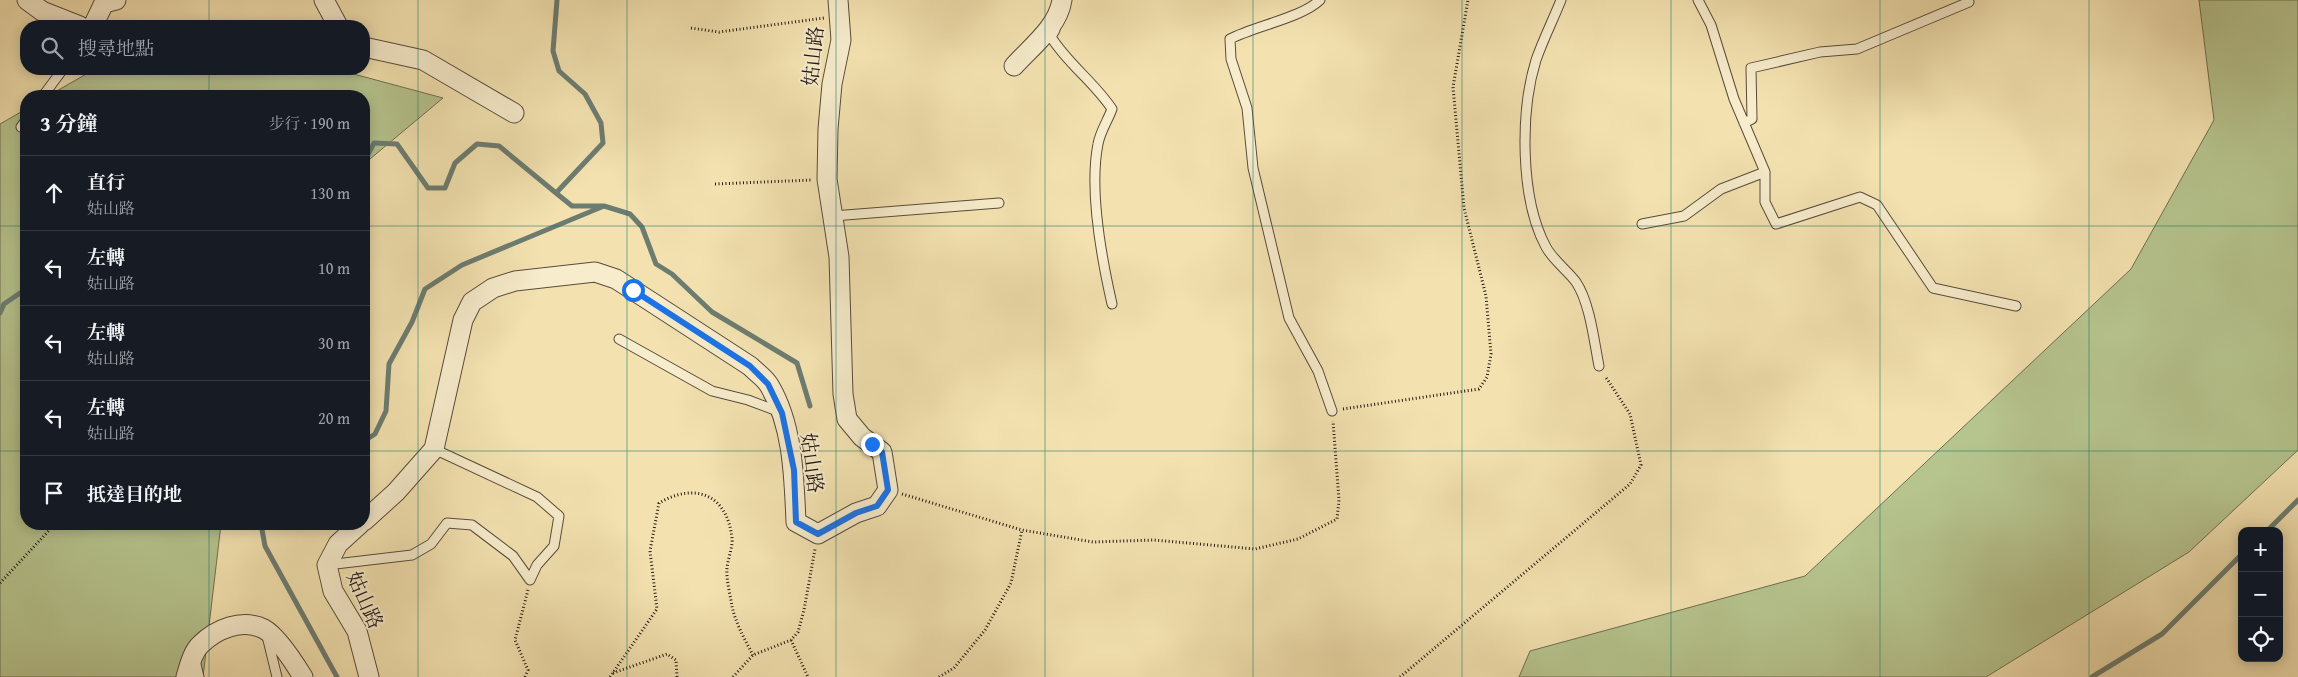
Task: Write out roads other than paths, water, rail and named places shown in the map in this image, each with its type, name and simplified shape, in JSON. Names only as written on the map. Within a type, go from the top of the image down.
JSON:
[{"type":"street","points":[[27,0],[42,11],[65,20]]},
{"type":"street","points":[[96,20],[104,4],[116,0]]},
{"type":"street","points":[[324,0],[335,20]]},
{"type":"street","points":[[1014,66],[1051,26],[1061,7],[1062,0]]},
{"type":"street","name":"姑山路","points":[[370,516],[396,492],[434,449],[463,320],[472,302],[493,288],[515,281],[595,272],[616,279],[750,366],[768,384],[782,413],[794,470],[796,522],[818,534],[856,513],[877,506],[888,490],[882,452],[862,437],[847,419],[841,364],[839,257],[827,179],[828,129],[832,84],[841,40],[839,8]]},
{"type":"street","points":[[370,48],[423,60],[514,113]]},
{"type":"street","name":"姑山路","points":[[353,530],[338,544],[327,565],[332,591],[357,631],[369,677]]},
{"type":"street","points":[[186,677],[194,654],[199,646],[222,629],[243,624],[265,630],[286,649],[303,677]]},
{"type":"lane","points":[[1072,0],[1068,4],[1051,37],[1062,53],[1100,91],[1112,109],[1098,143],[1094,175],[1102,260],[1112,304]]},
{"type":"lane","points":[[1320,0],[1311,8],[1248,29],[1230,39],[1231,59],[1247,108],[1253,168],[1289,318],[1318,371],[1332,411]]},
{"type":"lane","points":[[1561,0],[1536,60],[1528,105],[1527,180],[1534,216],[1546,248],[1577,283],[1589,315],[1599,366]]},
{"type":"lane","points":[[1698,0],[1711,25],[1744,123],[1765,172],[1765,202],[1776,224],[1860,197],[1877,205],[1933,288],[2016,306]]},
{"type":"lane","points":[[1744,123],[1752,119],[1751,68],[1820,52],[1857,50],[1969,2]]},
{"type":"lane","points":[[47,90],[59,75]]},
{"type":"lane","points":[[1642,224],[1684,216],[1721,189],[1765,172]]},
{"type":"lane","points":[[833,216],[998,203]]},
{"type":"lane","points":[[619,340],[712,391],[748,400],[782,413]]},
{"type":"lane","points":[[327,565],[412,555],[430,544],[447,523],[472,524],[513,556],[530,580],[537,565],[554,546],[559,516],[537,497],[434,449]]},
{"type":"lane","points":[[265,630],[277,677]]},
{"type":"lane","points":[[194,654],[199,677]]},
{"type":"waterway","points":[[370,151],[374,143],[397,144],[428,188],[445,188],[455,163],[477,144],[499,146],[556,193],[603,143],[601,123],[585,94],[559,71],[553,51],[557,0]]},
{"type":"waterway","points":[[556,193],[572,206],[604,206],[630,214],[642,227],[656,264],[672,274],[712,312],[797,363],[810,406]]},
{"type":"waterway","points":[[370,437],[375,434],[386,411],[389,364],[412,322],[425,289],[462,265],[604,206]]},
{"type":"waterway","points":[[0,313],[4,304],[20,293]]},
{"type":"waterway","points":[[2271,527],[2298,500]]},
{"type":"waterway","points":[[262,530],[265,546],[337,677]]},
{"type":"waterway","points":[[2092,677],[2162,634],[2238,558]]}]
